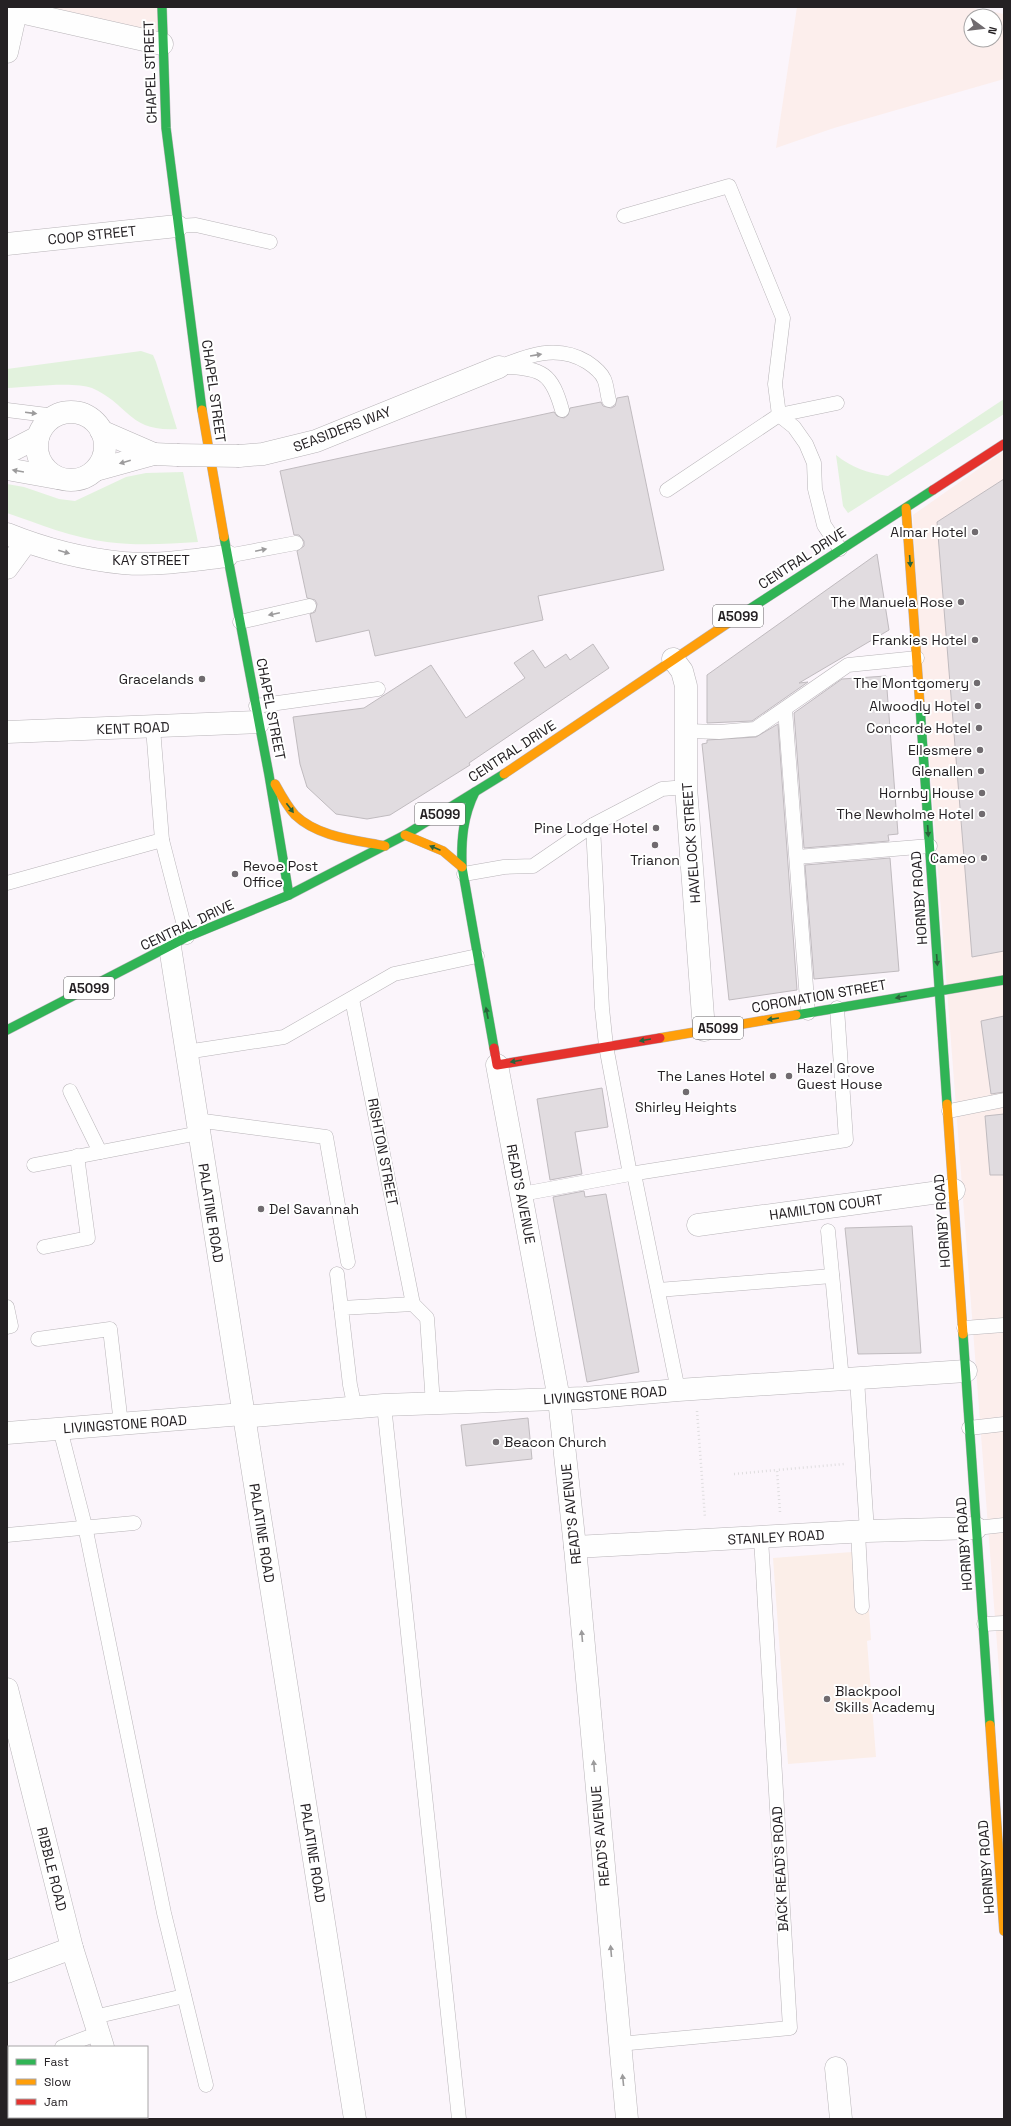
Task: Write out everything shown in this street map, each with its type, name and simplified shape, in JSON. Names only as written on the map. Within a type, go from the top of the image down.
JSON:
[{"type":"main road","name":"CHAPEL STREET","points":[[162,7],[162,44],[166,128],[177,226],[204,429],[258,714],[289,895]]},
{"type":"main road","name":"CENTRAL DRIVE","points":[[7,1030],[179,942],[289,895],[405,835],[526,760],[673,659],[840,549],[1004,444]]},
{"type":"main road","name":"HORNBY ROAD","points":[[906,508],[964,1328],[969,1428],[984,1624],[1004,1931]]},
{"type":"main road","name":"CHAPEL STREET","points":[[269,775],[290,808],[300,820],[318,829],[344,837],[385,846]]},
{"type":"main road","name":"READ'S AVENUE","points":[[475,792],[463,820],[463,870],[497,1065]]},
{"type":"main road","name":"A5099","points":[[405,835],[443,851],[463,870]]},
{"type":"main road","name":"CORONATION STREET","points":[[497,1065],[1004,980]]},
{"type":"street","points":[[7,52],[13,9],[162,44]]},
{"type":"street","name":"COOP STREET","points":[[7,244],[177,226]]},
{"type":"street","name":"SEASIDERS WAY","points":[[7,469],[67,481],[88,477],[96,470],[154,454],[239,456],[263,454],[316,441],[499,367]]},
{"type":"street","name":"SEASIDERS WAY","points":[[55,416],[65,412],[81,414],[95,422],[102,431],[154,454]]},
{"type":"street","points":[[55,416],[41,428],[36,447],[40,461],[48,473],[57,478]]},
{"type":"street","points":[[96,470],[102,462],[105,452],[105,441],[102,431]]},
{"type":"street","points":[[7,453],[38,437]]},
{"type":"street","points":[[7,568],[17,538]]},
{"type":"street","name":"KAY STREET","points":[[17,538],[78,556],[124,563],[178,562],[227,556]]},
{"type":"street","name":"HAVELOCK STREET","points":[[673,659],[685,678],[687,731],[686,787],[704,1030]]},
{"type":"street","name":"KENT ROAD","points":[[7,732],[153,728],[258,714]]},
{"type":"street","name":"PALATINE ROAD","points":[[179,942],[186,1052],[355,2119]]},
{"type":"street","name":"READ'S AVENUE","points":[[497,1065],[559,1399],[575,1547],[627,2119]]},
{"type":"street","name":"HAMILTON COURT","points":[[698,1225],[954,1190]]},
{"type":"street","name":"LIVINGSTONE ROAD","points":[[7,1433],[384,1405],[559,1399],[966,1372]]},
{"type":"street","name":"STANLEY ROAD","points":[[575,1547],[771,1538],[862,1532],[976,1528]]},
{"type":"street","name":"RIBBLE ROAD","points":[[7,1689],[72,1948],[99,2032]]},
{"type":"street","points":[[7,1972],[72,1948]]},
{"type":"street","points":[[836,2068],[841,2119]]},
{"type":"lane","points":[[624,216],[730,186],[783,318],[775,384],[778,415],[794,427],[806,444],[814,462],[815,489],[824,525],[840,549]]},
{"type":"lane","points":[[177,226],[196,225],[270,242]]},
{"type":"lane","points":[[499,367],[530,355],[556,352],[568,353],[589,364],[601,374],[605,380],[609,400]]},
{"type":"lane","points":[[499,367],[530,368],[544,375],[557,391],[562,410]]},
{"type":"lane","points":[[667,490],[778,415],[837,403]]},
{"type":"lane","points":[[7,410],[55,416]]},
{"type":"lane","points":[[227,556],[296,543]]},
{"type":"lane","points":[[240,622],[309,606]]},
{"type":"lane","points":[[687,731],[719,732],[755,729],[848,665],[916,658]]},
{"type":"lane","points":[[258,714],[378,689]]},
{"type":"lane","points":[[785,709],[808,1013]]},
{"type":"lane","points":[[153,728],[162,840],[179,942]]},
{"type":"lane","points":[[463,870],[533,866],[593,826],[662,789],[686,787]]},
{"type":"lane","points":[[593,826],[602,1008],[606,1046],[632,1174],[658,1290],[686,1390]]},
{"type":"lane","points":[[7,882],[162,840]]},
{"type":"lane","points":[[797,857],[930,846]]},
{"type":"lane","points":[[186,1052],[284,1037],[394,974],[477,956]]},
{"type":"lane","name":"RISHTON STREET","points":[[352,999],[413,1304]]},
{"type":"lane","points":[[522,1194],[632,1174],[846,1140],[837,1008]]},
{"type":"lane","points":[[70,1091],[100,1152]]},
{"type":"lane","points":[[949,1111],[1004,1100]]},
{"type":"lane","points":[[34,1165],[100,1152],[198,1126],[326,1137],[348,1262]]},
{"type":"lane","points":[[44,1247],[88,1238],[77,1156]]},
{"type":"lane","points":[[828,1231],[832,1276],[863,1462],[862,1607]]},
{"type":"lane","points":[[337,1274],[350,1385],[355,1408]]},
{"type":"lane","points":[[658,1290],[832,1276]]},
{"type":"lane","points":[[341,1308],[413,1304],[427,1318],[433,1404]]},
{"type":"lane","points":[[7,1307],[11,1326],[7,1327]]},
{"type":"lane","points":[[964,1328],[1004,1325]]},
{"type":"lane","points":[[38,1339],[110,1329],[121,1424]]},
{"type":"lane","points":[[384,1405],[459,2119]]},
{"type":"lane","points":[[969,1428],[1004,1424]]},
{"type":"lane","points":[[60,1429],[85,1526],[164,1913],[206,2085]]},
{"type":"lane","points":[[7,1535],[85,1526],[134,1523]]},
{"type":"lane","points":[[976,1528],[1004,1525]]},
{"type":"lane","name":"BACK READ'S ROAD","points":[[619,2044],[790,2028],[771,1538]]},
{"type":"lane","points":[[984,1624],[1004,1624]]},
{"type":"lane","points":[[64,2046],[184,1996]]},
{"type":"path","points":[[686,1390],[708,1541]]},
{"type":"path","points":[[734,1474],[863,1462]]},
{"type":"path","points":[[771,1538],[777,1470]]},
{"type":"shaded area","points":[[17,7],[162,7],[162,44]]},
{"type":"shaded area","points":[[797,7],[973,8],[963,8],[963,48],[1003,48],[1004,14],[1004,79],[834,128],[776,148]]},
{"type":"shaded area","points":[[1004,451],[1004,1736],[916,583],[913,515]]},
{"type":"shaded area","name":"Blackpool Skills Academy","points":[[865,1551],[871,1640],[867,1641],[876,1757],[788,1764],[773,1558]]},
{"type":"green space","points":[[141,351],[153,355],[177,429],[161,429],[138,422],[104,394],[84,386],[63,385],[7,388],[7,369]]},
{"type":"green space","points":[[1004,399],[1004,414],[848,513],[843,506],[836,455],[860,469],[888,476]]},
{"type":"green space","points":[[183,472],[198,542],[141,544],[107,542],[69,534],[7,513],[7,484],[24,487],[59,499],[75,501],[126,477],[146,473]]},
{"type":"building","points":[[628,396],[664,570],[538,596],[543,620],[375,656],[369,630],[316,642],[310,614],[315,612],[317,604],[315,600],[307,598],[297,551],[304,546],[304,541],[299,535],[294,535],[280,471],[554,412],[557,416],[564,418],[568,415],[570,408],[601,402],[603,406],[611,408],[615,406],[617,398]]},
{"type":"building","points":[[1004,479],[1004,951],[972,957],[937,522]]},
{"type":"building","points":[[877,554],[889,630],[799,683],[808,682],[752,721],[707,723],[707,675]]},
{"type":"building","points":[[593,644],[609,668],[469,763],[470,765],[390,815],[367,819],[336,814],[307,787],[300,764],[293,717],[364,708],[431,665],[466,718],[525,678],[514,663],[533,650],[545,668],[566,654],[570,660]]},
{"type":"building","points":[[886,676],[898,834],[888,835],[889,841],[804,848],[794,713],[842,679]]},
{"type":"building","points":[[778,724],[797,990],[729,1000],[702,744],[707,743],[707,740],[756,737]]},
{"type":"building","points":[[890,858],[899,971],[814,979],[805,865]]},
{"type":"building","points":[[1004,1016],[1004,1092],[991,1094],[981,1021]]},
{"type":"building","points":[[602,1088],[608,1127],[575,1132],[582,1174],[550,1180],[537,1099]]},
{"type":"building","points":[[1004,1114],[1004,1175],[990,1175],[985,1116]]},
{"type":"building","points":[[584,1191],[585,1197],[606,1194],[639,1372],[587,1382],[553,1197]]},
{"type":"building","points":[[912,1226],[921,1353],[858,1354],[845,1228]]},
{"type":"building","name":"Beacon Church","points":[[528,1418],[532,1459],[466,1466],[461,1425]]},
{"type":"traffic: fast","points":[[162,7],[166,128],[202,410]]},
{"type":"traffic: fast","points":[[731,621],[933,490]]},
{"type":"traffic: fast","points":[[224,537],[269,775],[289,895]]},
{"type":"traffic: fast","points":[[920,706],[947,1104]]},
{"type":"traffic: fast","points":[[7,1030],[187,937],[289,895],[405,835],[504,774]]},
{"type":"traffic: fast","points":[[475,792],[465,819],[462,847],[462,867],[494,1048]]},
{"type":"traffic: fast","points":[[796,1015],[1004,980]]},
{"type":"traffic: fast","points":[[963,1334],[990,1725]]},
{"type":"traffic: slow","points":[[202,410],[224,537]]},
{"type":"traffic: slow","points":[[906,508],[920,706]]},
{"type":"traffic: slow","points":[[504,774],[731,621]]},
{"type":"traffic: slow","points":[[275,784],[295,815],[304,822],[326,833],[385,846]]},
{"type":"traffic: slow","points":[[405,835],[443,851],[462,867]]},
{"type":"traffic: slow","points":[[660,1038],[796,1015]]},
{"type":"traffic: slow","points":[[947,1104],[963,1334]]},
{"type":"traffic: slow","points":[[990,1725],[1004,1931]]},
{"type":"traffic: jam","points":[[933,490],[1004,444]]},
{"type":"traffic: jam","points":[[494,1048],[497,1065],[660,1038]]},
{"type":"place","name":"Almar Hotel","points":[[975,532]]},
{"type":"place","name":"The Manuela Rose","points":[[961,602]]},
{"type":"place","name":"Frankies Hotel","points":[[975,640]]},
{"type":"place","name":"Gracelands","points":[[202,679]]},
{"type":"place","name":"The Montgomery","points":[[977,683]]},
{"type":"place","name":"Alwoodly Hotel","points":[[978,706]]},
{"type":"place","name":"Concorde Hotel","points":[[979,728]]},
{"type":"place","name":"Ellesmere","points":[[980,750]]},
{"type":"place","name":"Glenallen","points":[[981,771]]},
{"type":"place","name":"Hornby House","points":[[982,793]]},
{"type":"place","name":"The Newholme Hotel","points":[[982,814]]},
{"type":"place","name":"Pine Lodge Hotel","points":[[656,828]]},
{"type":"place","name":"Trianon","points":[[655,845]]},
{"type":"place","name":"Cameo","points":[[984,858]]},
{"type":"place","name":"Revoe Post Office","points":[[235,874]]},
{"type":"place","name":"The Lanes Hotel","points":[[773,1076]]},
{"type":"place","name":"Hazel Grove Guest House","points":[[789,1076]]},
{"type":"place","name":"Shirley Heights","points":[[686,1092]]},
{"type":"place","name":"Del Savannah","points":[[261,1209]]},
{"type":"place","name":"Beacon Church","points":[[496,1442]]},
{"type":"place","name":"Blackpool Skills Academy","points":[[827,1699]]}]
